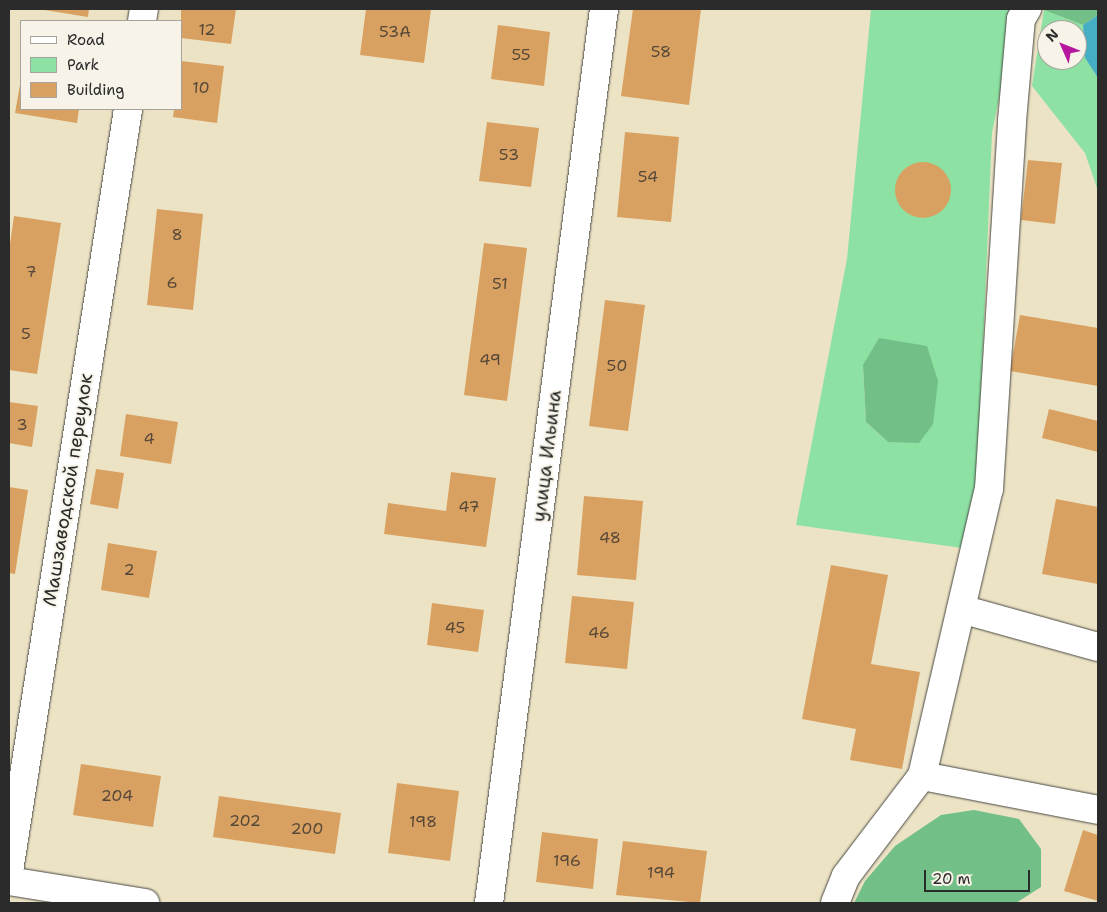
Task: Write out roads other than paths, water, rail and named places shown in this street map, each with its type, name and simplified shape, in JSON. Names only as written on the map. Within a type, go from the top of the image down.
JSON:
[{"type":"street","name":"улица Ильина","points":[[489,903],[604,9]]},
{"type":"street","points":[[836,903],[846,876],[922,776],[989,489],[1020,19],[1027,9]]},
{"type":"street","name":"Машзаводской переулок","points":[[9,871],[128,110]]},
{"type":"street","points":[[961,608],[1098,647]]},
{"type":"street","points":[[922,776],[1098,810]]},
{"type":"street","points":[[9,881],[145,903]]},
{"type":"water","points":[[1098,15],[1098,78],[1087,61],[1087,22]]}]
